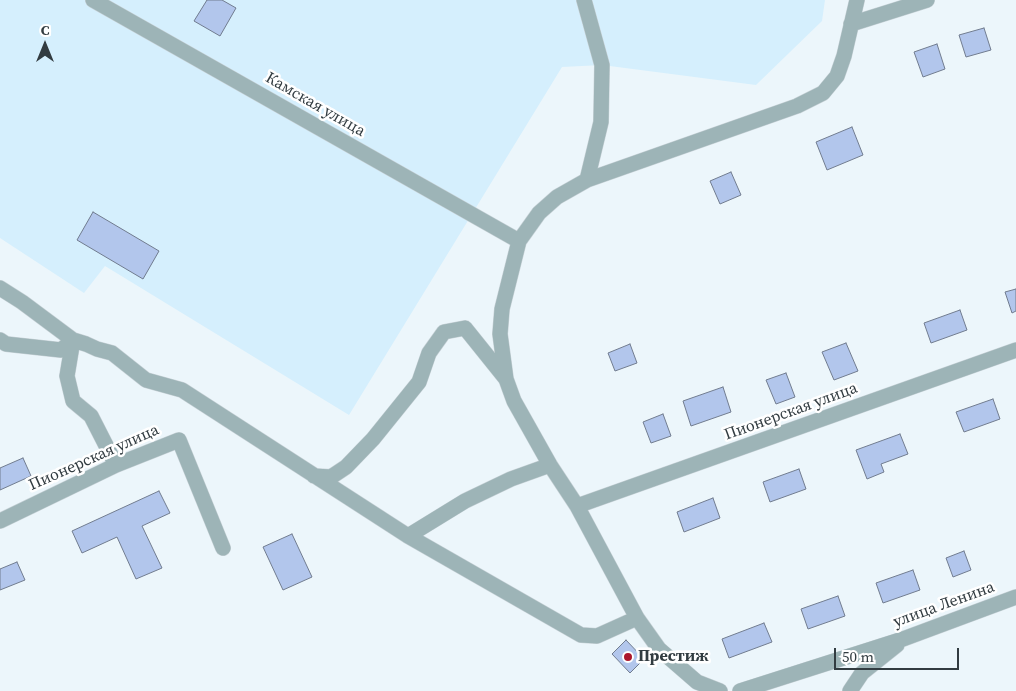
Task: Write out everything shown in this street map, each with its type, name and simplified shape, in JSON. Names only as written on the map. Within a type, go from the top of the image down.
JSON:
[{"type":"street","name":"Камская улица","points":[[93,0],[519,241]]},
{"type":"street","points":[[584,0],[602,65],[601,122],[588,180]]},
{"type":"street","points":[[720,691],[697,682],[659,649],[637,618],[577,506],[550,465],[514,401],[506,379],[500,334],[502,309],[519,241],[539,213],[557,197],[588,180],[798,106],[823,93],[837,76],[844,56],[857,0]]},
{"type":"street","points":[[851,24],[927,0]]},
{"type":"street","points":[[0,288],[73,340],[112,353],[146,380],[182,390],[408,536],[580,636],[597,636],[637,618]]},
{"type":"street","points":[[313,476],[331,477],[346,467],[373,439],[419,382],[429,353],[444,332],[465,328],[506,379]]},
{"type":"street","points":[[0,340],[6,344],[61,350],[73,340]]},
{"type":"street","points":[[73,340],[67,376],[73,401],[90,416],[116,465]]},
{"type":"street","name":"Пионерская улица","points":[[577,506],[1016,350]]},
{"type":"street","name":"Пионерская улица","points":[[0,521],[116,465],[179,440],[223,548]]},
{"type":"street","points":[[408,536],[465,501],[511,479],[550,465]]},
{"type":"street","name":"улица Ленина","points":[[740,691],[903,639],[1016,597]]},
{"type":"street","points":[[850,691],[862,673],[903,639]]},
{"type":"shaded area","points":[[0,0],[825,0],[822,21],[756,85],[602,65],[562,67],[349,415],[105,266],[84,293],[0,238]]},
{"type":"building","points":[[207,0],[222,0],[236,8],[220,36],[194,21]]},
{"type":"building","points":[[984,28],[991,50],[966,57],[959,35]]},
{"type":"building","points":[[937,44],[945,69],[923,77],[914,52]]},
{"type":"building","points":[[852,127],[863,155],[827,170],[816,142]]},
{"type":"building","points":[[731,172],[741,195],[720,204],[710,181]]},
{"type":"building","points":[[93,212],[159,251],[143,279],[77,240]]},
{"type":"building","points":[[1016,289],[1016,311],[1012,313],[1005,292]]},
{"type":"building","points":[[960,310],[967,330],[931,343],[924,323]]},
{"type":"building","points":[[846,343],[858,371],[834,380],[822,352]]},
{"type":"building","points":[[630,344],[637,363],[615,371],[608,353]]},
{"type":"building","points":[[786,373],[795,397],[776,404],[766,380]]},
{"type":"building","points":[[723,387],[731,412],[691,426],[683,401]]},
{"type":"building","points":[[993,399],[1000,419],[964,432],[956,412]]},
{"type":"building","points":[[663,414],[671,436],[651,443],[643,422]]},
{"type":"building","points":[[900,434],[908,454],[881,464],[884,472],[867,479],[856,450]]},
{"type":"building","points":[[23,458],[31,476],[0,490],[0,468]]},
{"type":"building","points":[[799,469],[806,489],[770,502],[763,482]]},
{"type":"building","points":[[159,491],[170,513],[142,526],[162,568],[136,579],[117,537],[82,553],[72,531]]},
{"type":"building","points":[[713,498],[720,518],[684,532],[677,512]]},
{"type":"building","points":[[292,534],[312,577],[283,590],[263,547]]},
{"type":"building","points":[[964,551],[971,570],[953,577],[946,558]]},
{"type":"building","points":[[17,562],[25,580],[0,590],[0,569]]},
{"type":"building","points":[[913,570],[920,590],[883,603],[876,583]]},
{"type":"building","points":[[838,596],[845,616],[808,629],[801,609]]},
{"type":"building","points":[[764,623],[772,642],[729,658],[722,639]]},
{"type":"building","name":"Престиж","points":[[626,640],[644,659],[630,673],[612,654]]},
{"type":"place","name":"Престиж","points":[[628,657]]}]
